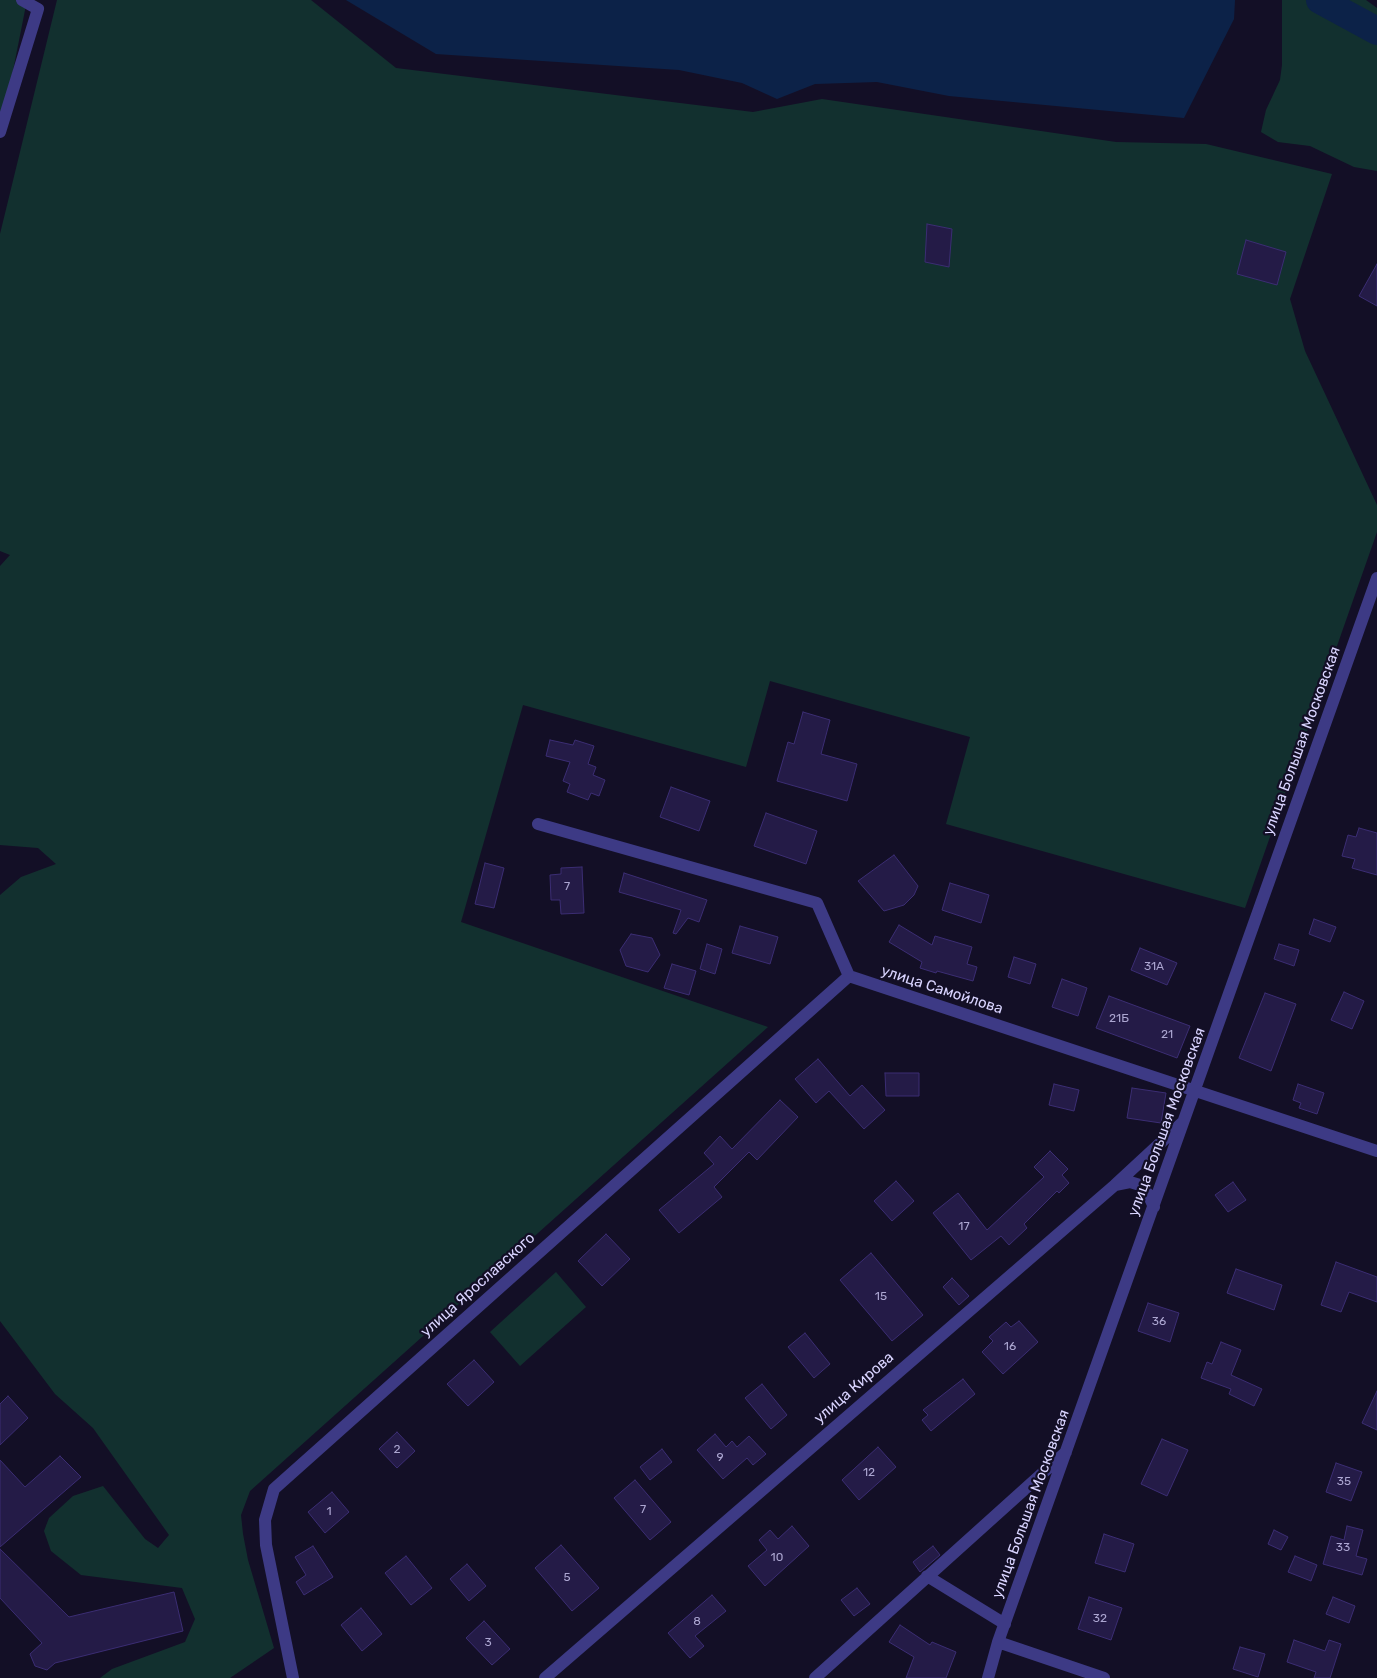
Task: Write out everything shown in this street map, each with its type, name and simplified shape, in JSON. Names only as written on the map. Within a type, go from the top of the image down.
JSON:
[{"type":"street","points":[[0,132],[38,9],[22,0]]},
{"type":"street","name":"улица Большая Московская","points":[[988,1678],[998,1642],[1068,1451],[1377,578]]},
{"type":"street","points":[[538,824],[817,903],[849,976]]},
{"type":"street","name":"улица Самойлова","points":[[849,976],[1377,1151]]},
{"type":"street","name":"улица Ярославского","points":[[293,1678],[266,1545],[265,1520],[274,1489],[849,976]]},
{"type":"street","name":"улица Кирова","points":[[545,1678],[1115,1185],[1184,1122]]},
{"type":"street","points":[[1115,1185],[1130,1182],[1140,1185],[1148,1194],[1154,1207]]},
{"type":"street","points":[[815,1678],[1068,1451]]},
{"type":"street","points":[[927,1576],[1005,1624]]},
{"type":"street","points":[[998,1642],[1104,1678]]},
{"type":"green space","points":[[0,0],[27,0],[0,136]]},
{"type":"green space","points":[[57,0],[311,0],[396,68],[753,112],[822,99],[1116,142],[1206,144],[1332,174],[1290,299],[1305,351],[1377,505],[1377,532],[1245,908],[946,824],[970,737],[770,681],[746,767],[523,705],[461,922],[768,1027],[250,1491],[241,1515],[243,1534],[248,1560],[274,1648],[230,1678],[100,1678],[112,1669],[185,1642],[195,1619],[182,1588],[81,1575],[51,1551],[44,1531],[49,1518],[73,1496],[103,1486],[145,1539],[158,1548],[169,1535],[93,1428],[55,1394],[0,1321],[0,895],[21,877],[56,864],[38,848],[0,845],[0,566],[10,555],[0,551],[0,234]]},
{"type":"green space","points":[[1282,0],[1366,0],[1377,8],[1377,171],[1354,167],[1310,146],[1278,142],[1261,132],[1266,110],[1280,80],[1282,65]]},
{"type":"green space","points":[[556,1272],[586,1307],[520,1366],[490,1332]]},
{"type":"water","points":[[346,0],[1235,0],[1234,19],[1184,118],[949,96],[877,82],[815,84],[777,99],[742,83],[679,70],[436,54]]},
{"type":"building","points":[[927,224],[952,229],[949,267],[925,262]]},
{"type":"building","points":[[1246,240],[1286,252],[1277,285],[1237,274]]},
{"type":"building","points":[[1377,264],[1377,306],[1359,296]]},
{"type":"building","points":[[803,712],[830,720],[821,754],[857,764],[847,801],[777,781],[788,742],[794,744]]},
{"type":"building","points":[[550,740],[573,745],[575,740],[594,746],[588,764],[596,767],[593,775],[605,780],[599,796],[591,793],[588,800],[567,792],[570,784],[563,781],[570,762],[546,756]]},
{"type":"building","points":[[671,787],[710,801],[699,831],[660,817]]},
{"type":"building","points":[[766,813],[817,831],[806,864],[754,846]]},
{"type":"building","points":[[1359,828],[1377,833],[1377,875],[1352,868],[1355,859],[1342,856],[1348,835],[1356,837]]},
{"type":"building","points":[[894,855],[918,886],[914,895],[904,905],[884,911],[858,881]]},
{"type":"building","points":[[485,863],[504,868],[494,908],[475,904]]},
{"type":"building","points":[[582,867],[584,913],[561,914],[560,900],[551,900],[550,875],[561,874],[561,868]]},
{"type":"building","points":[[624,873],[707,900],[699,922],[688,918],[676,934],[673,933],[681,910],[619,892]]},
{"type":"building","points":[[950,883],[989,895],[981,923],[942,910]]},
{"type":"building","points":[[1314,919],[1336,927],[1330,942],[1309,934]]},
{"type":"building","points":[[899,925],[932,945],[935,936],[972,947],[967,964],[977,967],[973,981],[920,968],[922,962],[889,942]]},
{"type":"building","points":[[740,926],[778,937],[770,964],[732,953]]},
{"type":"building","points":[[631,934],[652,938],[660,955],[648,972],[626,966],[620,950]]},
{"type":"building","points":[[707,944],[722,949],[715,974],[700,969]]},
{"type":"building","points":[[1279,944],[1299,950],[1294,966],[1274,959]]},
{"type":"building","points":[[1140,948],[1177,963],[1167,985],[1131,970]]},
{"type":"building","points":[[1014,957],[1036,964],[1030,984],[1008,977]]},
{"type":"building","points":[[672,964],[696,971],[689,995],[664,988]]},
{"type":"building","points":[[1062,979],[1087,988],[1078,1016],[1052,1007]]},
{"type":"building","points":[[1344,992],[1364,1001],[1352,1029],[1331,1020]]},
{"type":"building","points":[[1265,993],[1296,1004],[1271,1071],[1239,1058]]},
{"type":"building","points":[[1109,996],[1190,1026],[1177,1058],[1096,1028]]},
{"type":"building","points":[[818,1059],[850,1096],[862,1085],[885,1110],[864,1129],[829,1091],[816,1103],[795,1079]]},
{"type":"building","points":[[885,1073],[919,1073],[919,1096],[886,1096]]},
{"type":"building","points":[[1054,1084],[1079,1090],[1074,1111],[1049,1105]]},
{"type":"building","points":[[1298,1084],[1324,1093],[1317,1114],[1299,1108],[1301,1103],[1293,1100]]},
{"type":"building","points":[[1132,1088],[1166,1093],[1161,1123],[1127,1118]]},
{"type":"building","points":[[780,1100],[798,1117],[757,1160],[749,1152],[714,1187],[722,1197],[679,1233],[659,1210],[714,1164],[704,1153],[720,1136],[732,1149]]},
{"type":"building","points":[[1050,1151],[1068,1169],[1062,1175],[1069,1183],[1059,1193],[1057,1191],[1024,1224],[1027,1228],[1009,1245],[1001,1236],[971,1260],[933,1213],[958,1193],[987,1230],[1044,1177],[1034,1167]]},
{"type":"building","points":[[896,1181],[914,1201],[892,1221],[874,1201]]},
{"type":"building","points":[[1233,1182],[1246,1200],[1228,1212],[1215,1195]]},
{"type":"building","points":[[606,1234],[630,1259],[602,1286],[578,1261]]},
{"type":"building","points":[[871,1253],[923,1315],[892,1341],[840,1280]]},
{"type":"building","points":[[1336,1262],[1377,1277],[1377,1302],[1349,1292],[1341,1312],[1321,1305]]},
{"type":"building","points":[[1236,1269],[1282,1285],[1274,1310],[1227,1293]]},
{"type":"building","points":[[952,1278],[969,1296],[959,1305],[943,1287]]},
{"type":"building","points":[[1148,1303],[1179,1313],[1170,1342],[1138,1331]]},
{"type":"building","points":[[1019,1321],[1038,1342],[1003,1374],[982,1352],[993,1341],[989,1337],[1006,1322],[1011,1327]]},
{"type":"building","points":[[805,1333],[830,1364],[814,1378],[788,1347]]},
{"type":"building","points":[[1221,1342],[1241,1350],[1231,1375],[1262,1389],[1254,1406],[1229,1394],[1231,1389],[1201,1378],[1207,1362],[1212,1364]]},
{"type":"building","points":[[474,1360],[494,1382],[468,1406],[447,1384]]},
{"type":"building","points":[[963,1379],[975,1394],[931,1431],[922,1420],[928,1415],[923,1410]]},
{"type":"building","points":[[762,1384],[787,1415],[771,1429],[745,1398]]},
{"type":"building","points":[[1377,1391],[1377,1430],[1362,1423]]},
{"type":"building","points":[[8,1396],[28,1418],[0,1445],[0,1404]]},
{"type":"building","points":[[397,1432],[415,1451],[397,1468],[379,1449]]},
{"type":"building","points":[[715,1434],[726,1447],[732,1441],[737,1447],[749,1436],[766,1454],[753,1465],[747,1458],[723,1479],[697,1450]]},
{"type":"building","points":[[1162,1439],[1188,1450],[1167,1496],[1141,1484]]},
{"type":"building","points":[[878,1447],[896,1467],[859,1500],[842,1480]]},
{"type":"building","points":[[662,1449],[672,1462],[650,1480],[640,1467]]},
{"type":"building","points":[[60,1456],[81,1477],[0,1547],[0,1460],[25,1487]]},
{"type":"building","points":[[1336,1463],[1362,1472],[1351,1501],[1326,1492]]},
{"type":"building","points":[[635,1480],[671,1522],[650,1540],[614,1498]]},
{"type":"building","points":[[332,1492],[349,1512],[325,1533],[308,1512]]},
{"type":"building","points":[[792,1526],[809,1546],[765,1586],[748,1566],[767,1550],[759,1540],[770,1530],[778,1539]]},
{"type":"building","points":[[1347,1526],[1363,1530],[1356,1556],[1367,1559],[1362,1575],[1323,1564],[1331,1536],[1344,1540]]},
{"type":"building","points":[[1274,1530],[1288,1537],[1281,1550],[1268,1544]]},
{"type":"building","points":[[1104,1534],[1134,1544],[1125,1572],[1095,1563]]},
{"type":"building","points":[[561,1545],[599,1588],[572,1611],[535,1568]]},
{"type":"building","points":[[313,1546],[333,1577],[304,1595],[296,1582],[306,1575],[295,1557]]},
{"type":"building","points":[[933,1546],[940,1555],[920,1572],[913,1562]]},
{"type":"building","points":[[0,1549],[69,1617],[174,1592],[183,1631],[55,1663],[47,1670],[35,1666],[30,1654],[42,1643],[0,1598]]},
{"type":"building","points":[[406,1556],[432,1588],[411,1605],[385,1573]]},
{"type":"building","points":[[1295,1556],[1317,1565],[1311,1581],[1288,1572]]},
{"type":"building","points":[[467,1564],[486,1586],[469,1601],[450,1579]]},
{"type":"building","points":[[857,1588],[870,1604],[854,1616],[841,1600]]},
{"type":"building","points":[[712,1595],[726,1611],[695,1636],[704,1646],[690,1658],[668,1633]]},
{"type":"building","points":[[1089,1597],[1122,1608],[1111,1640],[1078,1629]]},
{"type":"building","points":[[1333,1597],[1355,1606],[1349,1623],[1326,1614]]},
{"type":"building","points":[[361,1608],[382,1634],[362,1651],[341,1625]]},
{"type":"building","points":[[484,1621],[510,1649],[492,1665],[466,1638]]},
{"type":"building","points":[[900,1625],[930,1645],[932,1642],[956,1652],[946,1678],[906,1678],[914,1657],[889,1642]]},
{"type":"building","points":[[1294,1640],[1325,1651],[1329,1640],[1341,1644],[1330,1678],[1314,1678],[1316,1672],[1287,1662]]},
{"type":"building","points":[[1240,1647],[1265,1654],[1258,1677],[1233,1669]]},
{"type":"waterway","points":[[1320,0],[1377,31]]}]
